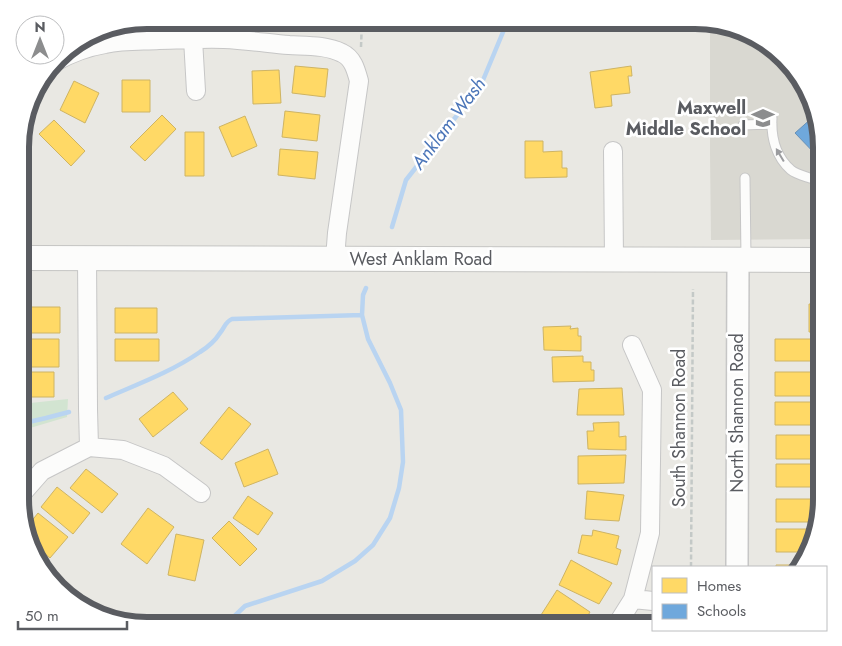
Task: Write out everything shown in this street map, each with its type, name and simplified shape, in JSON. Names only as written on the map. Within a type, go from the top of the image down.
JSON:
[{"type":"main road","name":"West Anklam Road","points":[[29,258],[813,260]]},
{"type":"street","points":[[194,39],[196,91]]},
{"type":"street","points":[[79,51],[106,43],[122,41],[224,39],[329,48],[342,53],[356,55],[356,69],[359,81],[335,259]]},
{"type":"street","points":[[613,151],[614,259]]},
{"type":"street","points":[[87,257],[89,447]]},
{"type":"street","name":"North Shannon Road","points":[[737,566],[742,260]]},
{"type":"street","points":[[622,617],[633,599],[650,533],[652,390],[632,344]]},
{"type":"street","points":[[29,486],[42,471],[89,447],[123,450],[164,466],[201,493]]},
{"type":"street","points":[[633,599],[652,600]]},
{"type":"lane","points":[[744,125],[772,121],[773,136],[778,154],[792,171],[810,178]]},
{"type":"lane","points":[[742,260],[745,178]]},
{"type":"path","points":[[356,55],[360,29]]},
{"type":"path","name":"South Shannon Road","points":[[691,566],[693,289]]},
{"type":"shaded area","name":"Maxwell Middle School","points":[[710,30],[741,38],[767,53],[789,75],[801,94],[812,131],[813,239],[711,240]]},
{"type":"green space","points":[[68,399],[67,417],[29,428],[29,403]]},
{"type":"building: Homes","points":[[295,66],[328,69],[325,97],[292,93]]},
{"type":"building: Homes","points":[[631,66],[632,76],[628,76],[630,93],[611,95],[612,106],[595,108],[590,72]]},
{"type":"building: Homes","points":[[279,70],[281,103],[253,104],[252,71]]},
{"type":"building: Homes","points":[[122,80],[150,80],[150,112],[122,112]]},
{"type":"building: Homes","points":[[74,81],[99,93],[85,123],[60,110]]},
{"type":"building: Homes","points":[[285,111],[320,115],[317,141],[282,137]]},
{"type":"building: Homes","points":[[162,115],[176,129],[145,161],[130,147]]},
{"type":"building: Homes","points":[[245,116],[257,146],[232,157],[219,127]]},
{"type":"building: Homes","points":[[54,120],[85,151],[71,166],[39,134]]},
{"type":"building: Homes","points":[[185,132],[204,132],[204,176],[185,176]]},
{"type":"building: Homes","points":[[525,141],[543,141],[543,152],[562,151],[562,168],[567,168],[567,177],[525,178]]},
{"type":"building: Homes","points":[[280,149],[318,152],[315,179],[278,175]]},
{"type":"building: Homes","points":[[809,304],[813,304],[813,332],[809,332]]},
{"type":"building: Homes","points":[[29,307],[60,307],[60,333],[29,333]]},
{"type":"building: Homes","points":[[115,308],[157,308],[157,333],[115,333]]},
{"type":"building: Homes","points":[[571,326],[570,329],[578,328],[578,336],[581,336],[581,351],[544,350],[543,327]]},
{"type":"building: Homes","points":[[29,339],[59,339],[59,367],[29,367]]},
{"type":"building: Homes","points":[[115,339],[159,339],[159,361],[115,361]]},
{"type":"building: Homes","points":[[775,339],[813,339],[813,361],[775,361]]},
{"type":"building: Homes","points":[[583,356],[583,362],[591,362],[591,370],[594,370],[594,381],[553,382],[552,357]]},
{"type":"building: Homes","points":[[29,372],[54,372],[54,397],[29,397]]},
{"type":"building: Homes","points":[[775,372],[813,372],[813,396],[775,396]]},
{"type":"building: Homes","points":[[622,388],[624,415],[577,415],[579,389]]},
{"type":"building: Homes","points":[[173,392],[188,409],[153,437],[139,419]]},
{"type":"building: Homes","points":[[775,402],[813,402],[813,425],[775,425]]},
{"type":"building: Homes","points":[[229,407],[251,424],[222,460],[200,443]]},
{"type":"building: Homes","points":[[619,422],[619,437],[626,436],[626,450],[588,449],[587,431],[594,431],[593,423]]},
{"type":"building: Homes","points":[[776,435],[813,435],[813,459],[776,459]]},
{"type":"building: Homes","points":[[268,449],[278,474],[244,487],[235,463]]},
{"type":"building: Homes","points":[[626,455],[624,483],[578,484],[578,456]]},
{"type":"building: Homes","points":[[776,464],[813,464],[813,487],[776,487]]},
{"type":"building: Homes","points":[[86,469],[118,494],[102,513],[70,488]]},
{"type":"building: Homes","points":[[57,487],[90,513],[73,534],[41,507]]},
{"type":"building: Homes","points":[[587,491],[624,495],[619,521],[585,519]]},
{"type":"building: Homes","points":[[248,496],[273,513],[258,535],[233,518]]},
{"type":"building: Homes","points":[[776,499],[813,499],[811,522],[776,522]]},
{"type":"building: Homes","points":[[148,508],[174,527],[147,564],[121,544]]},
{"type":"building: Homes","points":[[38,513],[68,537],[50,558],[40,550],[31,522]]},
{"type":"building: Homes","points":[[229,521],[257,549],[240,566],[212,538]]},
{"type":"building: Homes","points":[[776,529],[809,529],[801,552],[776,552]]},
{"type":"building: Homes","points":[[593,530],[619,536],[616,548],[621,550],[617,565],[578,553],[582,535],[592,536]]},
{"type":"building: Homes","points":[[176,534],[204,540],[195,581],[168,575]]},
{"type":"building: Homes","points":[[571,560],[612,583],[599,604],[559,585]]},
{"type":"building: Homes","points":[[776,565],[793,565],[792,566]]},
{"type":"building: Homes","points":[[557,590],[590,612],[587,617],[544,617],[541,615]]},
{"type":"building: Schools","points":[[810,120],[813,152],[795,133]]},
{"type":"waterway","name":"Anklam Wash","points":[[392,227],[406,180],[481,85],[504,29]]},
{"type":"waterway","name":"Anklam Wash","points":[[233,617],[245,606],[322,581],[355,561],[373,545],[390,518],[399,488],[403,462],[401,410],[368,339],[362,315],[363,295],[366,288]]},
{"type":"waterway","points":[[106,398],[178,366],[211,344],[226,323],[232,319],[362,315]]},
{"type":"waterway","points":[[29,422],[69,412]]},
{"type":"place","name":"Maxwell Middle School","points":[[763,118]]}]
